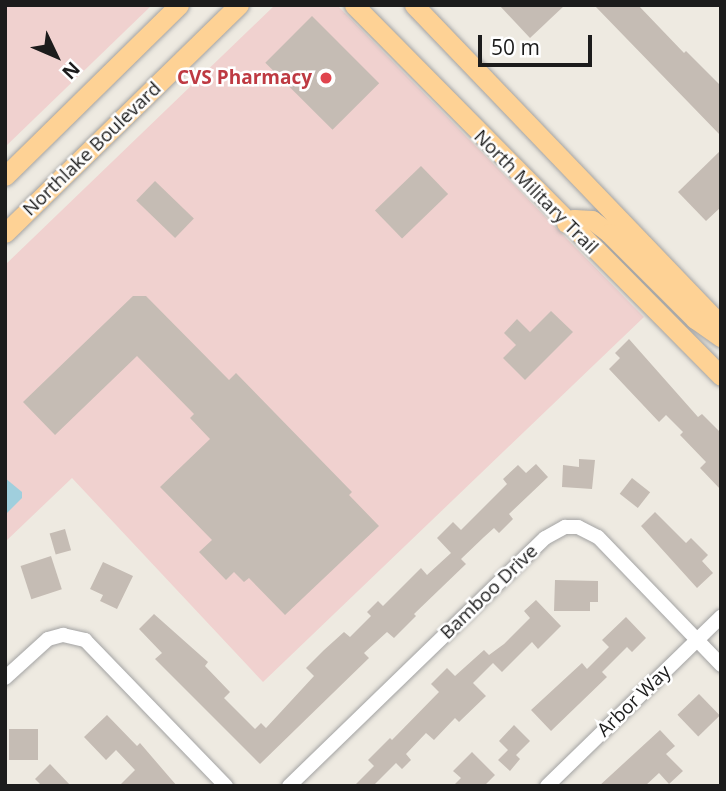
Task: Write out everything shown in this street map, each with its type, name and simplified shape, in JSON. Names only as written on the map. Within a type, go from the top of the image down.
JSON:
[{"type":"main road","points":[[5,176],[179,5]]},
{"type":"main road","name":"Northlake Boulevard","points":[[5,233],[239,5]]},
{"type":"main road","name":"North Military Trail","points":[[354,5],[566,223],[721,376]]},
{"type":"main road","name":"North Military Trail","points":[[414,5],[721,325]]},
{"type":"main road","points":[[566,223],[574,219],[592,220],[609,233],[695,319],[721,337]]},
{"type":"main road","points":[[692,347],[721,357]]},
{"type":"street","name":"Bamboo Drive","points":[[289,786],[554,531],[578,527],[598,537],[721,665]]},
{"type":"street","name":"Arbor Way","points":[[547,786],[721,617]]},
{"type":"street","points":[[5,678],[39,645],[63,635],[85,640],[226,786]]},
{"type":"shaded area","points":[[5,5],[152,5],[5,147]]},
{"type":"shaded area","points":[[275,5],[337,5],[644,317],[263,682],[72,478],[5,542],[5,265]]},
{"type":"water","points":[[5,478],[22,492],[22,498],[5,515]]},
{"type":"building","points":[[499,5],[565,5],[530,38]]},
{"type":"building","points":[[594,5],[638,5],[684,53],[686,51],[721,86],[721,136]]},
{"type":"building","points":[[312,16],[379,83],[333,130],[265,63]]},
{"type":"building","points":[[721,150],[721,207],[706,221],[678,192]]},
{"type":"building","points":[[421,166],[448,194],[402,239],[375,210]]},
{"type":"building","points":[[155,181],[194,219],[175,238],[136,200]]},
{"type":"building","points":[[133,296],[146,296],[229,380],[236,373],[352,492],[349,495],[379,526],[285,615],[249,578],[244,582],[234,572],[226,580],[199,552],[212,540],[160,487],[210,439],[190,418],[194,414],[137,356],[55,435],[23,402]]},
{"type":"building","points":[[551,311],[573,332],[525,380],[503,358],[516,345],[504,333],[517,319],[530,332]]},
{"type":"building","points":[[629,339],[698,417],[702,414],[721,433],[721,490],[700,468],[706,462],[680,435],[683,432],[666,415],[659,422],[609,369],[620,358],[615,353]]},
{"type":"building","points":[[579,459],[595,460],[592,489],[562,487],[563,465],[579,467]]},
{"type":"building","points":[[536,464],[548,477],[509,514],[513,519],[499,533],[494,528],[461,559],[466,564],[414,614],[416,616],[394,638],[387,632],[364,653],[369,658],[260,764],[155,659],[162,653],[139,629],[154,614],[208,662],[205,666],[230,692],[224,698],[255,729],[261,723],[266,728],[314,676],[306,668],[324,650],[344,632],[350,637],[371,616],[367,612],[378,601],[383,606],[421,568],[427,575],[451,553],[437,538],[453,522],[461,530],[507,484],[503,479],[518,465],[526,473]]},
{"type":"building","points":[[632,478],[650,492],[638,508],[620,494]]},
{"type":"building","points":[[655,512],[686,543],[691,538],[708,555],[702,561],[713,573],[697,588],[641,526]]},
{"type":"building","points":[[65,529],[71,550],[56,555],[50,533]]},
{"type":"building","points":[[51,556],[62,589],[31,599],[21,566]]},
{"type":"building","points":[[103,562],[133,576],[117,609],[100,601],[103,595],[90,589]]},
{"type":"building","points":[[555,580],[598,581],[598,602],[590,602],[590,611],[554,611]]},
{"type":"building","points":[[536,600],[561,626],[538,649],[532,642],[502,672],[493,663],[473,683],[486,696],[459,722],[455,718],[434,740],[426,733],[406,754],[411,760],[402,769],[396,763],[373,786],[354,786],[374,766],[368,760],[390,738],[392,740],[439,692],[431,684],[447,668],[455,676],[484,650],[489,655],[504,644],[530,618],[524,611]]},
{"type":"building","points":[[626,617],[646,638],[632,652],[627,647],[602,672],[607,677],[551,731],[531,710],[582,663],[587,669],[609,647],[602,640]]},
{"type":"building","points":[[699,694],[720,716],[698,736],[677,715]]},
{"type":"building","points":[[107,715],[137,746],[140,743],[177,786],[119,786],[135,770],[116,750],[106,760],[84,737]]},
{"type":"building","points":[[514,725],[530,741],[516,755],[520,759],[510,771],[498,760],[508,750],[499,741]]},
{"type":"building","points":[[9,729],[38,729],[38,760],[9,760]]},
{"type":"building","points":[[660,730],[675,746],[666,754],[683,771],[669,784],[659,773],[645,786],[599,786]]},
{"type":"building","points":[[472,752],[495,775],[484,786],[453,786],[461,778],[453,771]]},
{"type":"building","points":[[50,764],[71,786],[42,786],[35,779]]},
{"type":"place","name":"CVS Pharmacy","points":[[326,78]]}]
